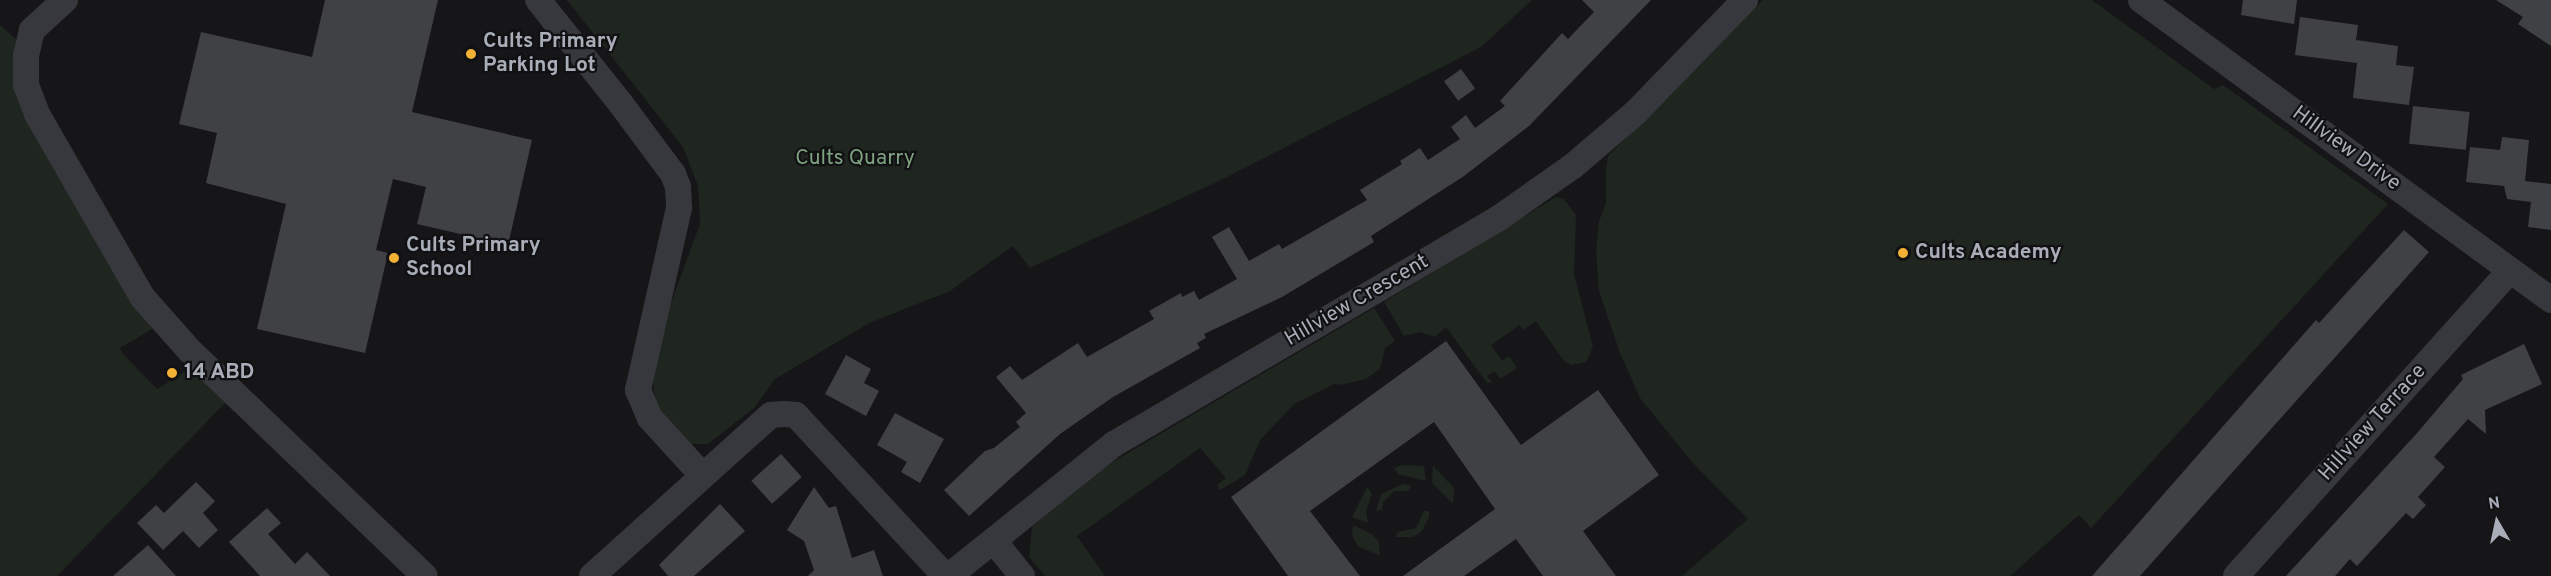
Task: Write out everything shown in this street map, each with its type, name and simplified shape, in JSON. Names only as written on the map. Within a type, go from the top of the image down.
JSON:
[{"type":"street","points":[[65,0],[32,30],[26,54],[26,85],[37,114],[143,298],[190,351],[425,576]]},
{"type":"street","points":[[538,0],[621,104],[675,180],[678,208],[638,390],[650,418],[702,475]]},
{"type":"street","name":"Hillview Crescent","points":[[947,576],[1114,444],[1499,218],[1573,166],[1635,113],[1744,0]]},
{"type":"street","name":"Hillview Drive","points":[[2141,0],[2551,300]]},
{"type":"street","name":"Hillview Terrace","points":[[2236,576],[2510,270]]},
{"type":"street","points":[[592,576],[771,415],[796,415],[947,576]]},
{"type":"street","points":[[994,541],[1022,576]]},
{"type":"green space","name":"Cults Quarry","points":[[567,0],[1532,0],[1481,47],[1219,181],[1030,268],[1013,246],[950,291],[869,323],[775,379],[754,408],[708,444],[684,444],[657,412],[650,360],[700,224],[698,186],[683,147]]},
{"type":"green space","name":"Cults Academy","points":[[1763,0],[2092,0],[2214,89],[2223,85],[2388,204],[2091,528],[2079,515],[2010,576],[1682,576],[1748,519],[1692,462],[1640,398],[1620,353],[1599,291],[1596,250],[1599,221],[1606,203],[1606,169],[1608,156]]},
{"type":"green space","points":[[0,25],[16,39],[18,56],[154,328],[120,348],[122,353],[157,389],[194,366],[229,399],[57,576],[0,576]]},
{"type":"green space","points":[[1556,197],[1564,199],[1576,215],[1574,274],[1593,347],[1586,362],[1571,365],[1563,360],[1536,321],[1523,330],[1520,325],[1491,345],[1502,361],[1509,356],[1517,368],[1500,379],[1494,371],[1487,376],[1492,382],[1487,383],[1446,327],[1435,337],[1420,332],[1404,336],[1384,302]]},
{"type":"green space","points":[[1374,308],[1395,341],[1385,348],[1380,369],[1366,379],[1340,385],[1336,383],[1294,404],[1260,440],[1245,475],[1220,490],[1217,485],[1226,478],[1200,448],[1077,536],[1105,576],[1045,576],[1029,557],[1032,527],[1099,470]]},
{"type":"green space","points":[[1402,465],[1424,466],[1426,481],[1398,474],[1394,468]]},
{"type":"green space","points":[[1433,466],[1454,488],[1453,504],[1432,483]]},
{"type":"green space","points":[[1403,484],[1411,485],[1409,491],[1394,491],[1383,502],[1382,510],[1376,511],[1381,494]]},
{"type":"green space","points":[[1367,487],[1372,494],[1366,511],[1368,523],[1352,517]]},
{"type":"green space","points":[[1424,511],[1429,511],[1429,517],[1422,531],[1413,537],[1396,537],[1397,532],[1416,528]]},
{"type":"green space","points":[[1353,525],[1372,534],[1379,542],[1380,556],[1358,546],[1352,536]]},
{"type":"building","points":[[325,0],[438,0],[412,112],[532,140],[508,245],[417,224],[426,187],[393,179],[376,250],[388,253],[365,353],[257,329],[286,204],[206,183],[217,133],[179,124],[201,32],[312,57]]},
{"type":"building","points":[[1582,0],[1651,0],[1529,126],[1464,176],[1371,236],[1374,242],[1282,297],[1204,334],[1206,338],[1197,343],[1200,348],[1113,397],[1060,434],[969,516],[944,490],[985,451],[994,448],[1020,427],[1016,422],[1026,413],[996,377],[1010,366],[1022,380],[1078,343],[1087,357],[1154,319],[1149,311],[1181,293],[1182,297],[1194,291],[1199,300],[1237,279],[1212,237],[1229,227],[1249,261],[1279,244],[1282,249],[1367,200],[1360,190],[1402,164],[1400,161],[1420,148],[1428,160],[1460,139],[1451,127],[1466,115],[1475,128],[1505,106],[1500,101],[1562,33],[1568,39],[1594,12]]},
{"type":"building","points":[[2243,0],[2297,0],[2294,24],[2241,15]]},
{"type":"building","points":[[2496,0],[2551,0],[2551,46],[2518,24],[2523,17]]},
{"type":"building","points":[[2300,17],[2358,25],[2356,40],[2398,46],[2396,65],[2414,67],[2409,105],[2353,98],[2357,63],[2295,55]]},
{"type":"building","points":[[1461,69],[1475,88],[1458,101],[1444,81]]},
{"type":"building","points":[[2413,106],[2470,112],[2466,150],[2409,144]]},
{"type":"building","points":[[2502,137],[2529,140],[2525,181],[2551,184],[2551,230],[2528,227],[2531,202],[2507,199],[2504,186],[2466,182],[2470,147],[2500,150]]},
{"type":"building","points":[[2404,230],[2429,252],[2140,576],[2092,576],[2316,320],[2319,323]]},
{"type":"building","points":[[1446,341],[1521,445],[1598,390],[1659,475],[1583,531],[1616,576],[1543,576],[1516,539],[1464,576],[1403,576],[1495,509],[1434,422],[1310,511],[1360,576],[1288,576],[1231,497]]},
{"type":"building","points":[[2524,344],[2542,384],[2485,410],[2486,434],[2468,419],[2434,457],[2445,467],[2418,497],[2426,505],[2413,519],[2406,513],[2357,566],[2350,559],[2335,576],[2286,576],[2418,432],[2463,379],[2461,375]]},
{"type":"building","points":[[846,355],[871,369],[864,383],[879,391],[866,416],[825,394]]},
{"type":"building","points":[[895,413],[944,439],[920,483],[901,472],[907,462],[877,445]]},
{"type":"building","points":[[781,454],[802,477],[772,504],[751,481]]},
{"type":"building","points":[[196,482],[215,501],[203,513],[218,530],[199,548],[183,531],[163,550],[137,523],[156,505],[164,513]]},
{"type":"building","points":[[814,487],[829,508],[836,506],[852,558],[874,550],[883,576],[808,576],[814,570],[804,541],[787,530]]},
{"type":"building","points":[[720,504],[745,531],[694,576],[668,576],[659,565]]},
{"type":"building","points":[[267,508],[281,523],[268,534],[295,564],[307,552],[330,576],[260,576],[229,542]]},
{"type":"building","points":[[148,545],[176,576],[113,576]]},
{"type":"place","name":"Cults Primary Parking Lot","points":[[471,54]]},
{"type":"place","name":"Cults Academy","points":[[1903,253]]},
{"type":"place","name":"Cults Primary School","points":[[394,258]]},
{"type":"place","name":"14 ABD","points":[[172,373]]}]
